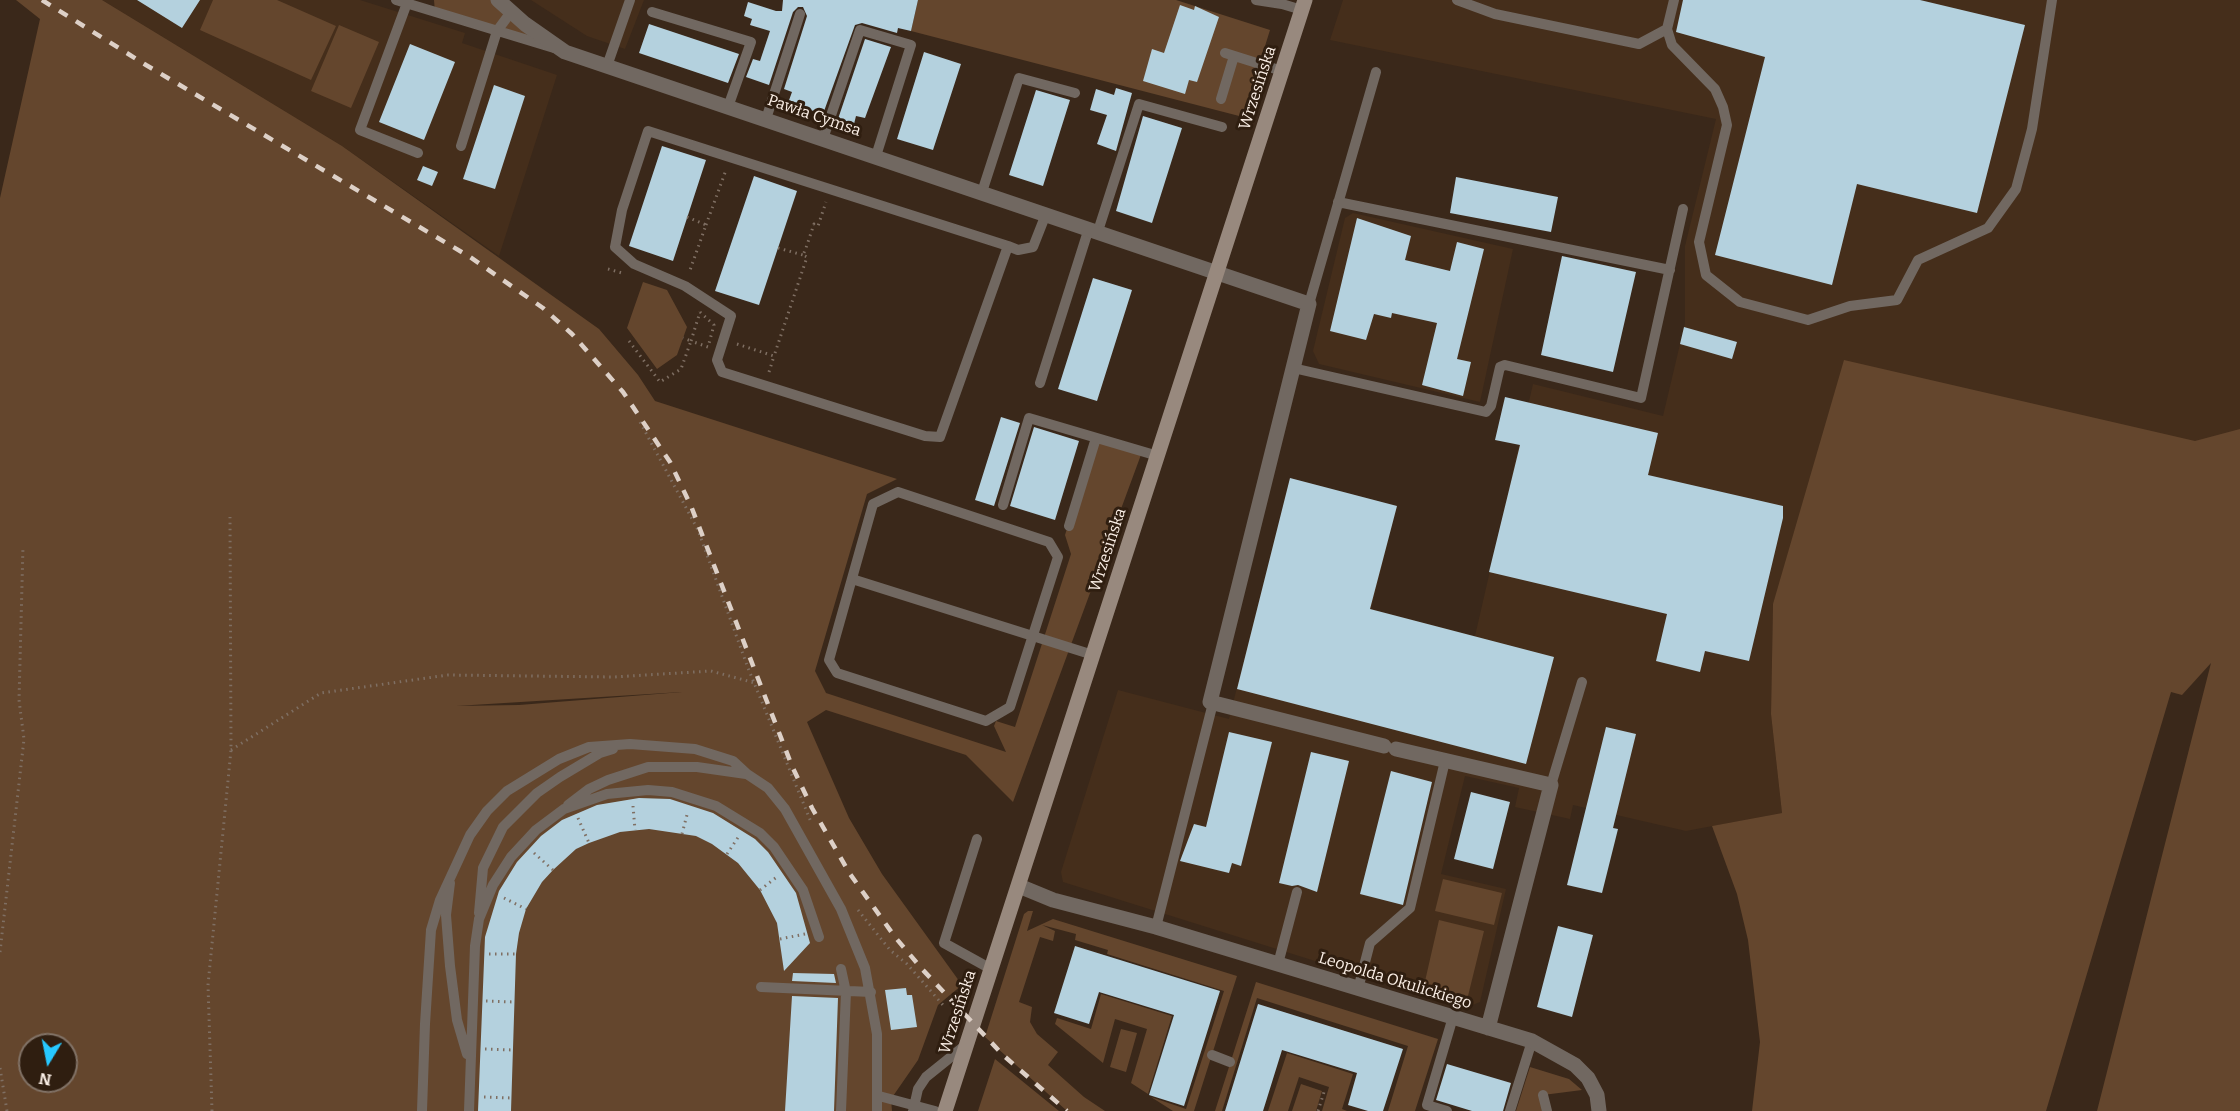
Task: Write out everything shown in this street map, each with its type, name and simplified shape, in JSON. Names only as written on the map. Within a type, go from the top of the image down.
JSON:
[{"type":"street","points":[[498,0],[565,52]]},
{"type":"street","name":"Wrzesińska","points":[[945,1111],[1304,5]]},
{"type":"street","name":"Pawła Cymsa","points":[[565,52],[1309,304]]},
{"type":"street","points":[[1309,304],[1209,702],[1390,748],[1551,785]]},
{"type":"street","name":"Leopolda Okulickiego","points":[[1019,886],[1053,900],[1156,927],[1488,1028],[1551,785]]},
{"type":"street","points":[[1488,1028],[1532,1041],[1575,1065],[1588,1078],[1597,1095],[1599,1111]]},
{"type":"lane","points":[[434,0],[435,12]]},
{"type":"lane","points":[[607,66],[630,0]]},
{"type":"lane","points":[[1256,0],[1304,5]]},
{"type":"lane","points":[[1457,0],[1494,14],[1629,43],[1639,44],[1666,29]]},
{"type":"lane","points":[[1674,0],[1666,29],[1672,45],[1682,58],[1715,89],[1724,107],[1727,125],[1699,242],[1706,275],[1740,302],[1808,320],[1850,306],[1897,300],[1918,260],[1988,228],[2016,189],[2032,129],[2052,0]]},
{"type":"lane","points":[[402,2],[360,130],[418,153]]},
{"type":"lane","name":"Pawła Cymsa","points":[[402,2],[565,52]]},
{"type":"lane","points":[[461,146],[497,31],[511,12]]},
{"type":"lane","points":[[652,12],[751,42],[728,107]]},
{"type":"lane","points":[[766,119],[800,14]]},
{"type":"lane","points":[[823,139],[860,30],[911,45],[876,156]]},
{"type":"lane","points":[[1221,99],[1229,55],[1282,70]]},
{"type":"lane","points":[[1309,304],[1376,72]]},
{"type":"lane","points":[[982,192],[1019,78],[1075,93]]},
{"type":"lane","points":[[1040,383],[1139,104],[1222,128]]},
{"type":"lane","points":[[1008,246],[940,437],[925,436],[722,372],[717,360],[731,316],[685,286],[634,264],[615,248],[622,210],[648,131],[1008,246],[1018,250],[1033,247],[1046,214]]},
{"type":"lane","points":[[1338,202],[1670,270]]},
{"type":"lane","points":[[1293,368],[1486,412],[1491,406],[1500,367],[1505,365],[1641,398],[1683,209]]},
{"type":"lane","points":[[1003,505],[1029,418],[1158,456]]},
{"type":"lane","points":[[1069,526],[1096,438]]},
{"type":"lane","points":[[898,492],[1050,542],[1058,557],[1010,707],[986,721],[837,672],[829,660],[852,579],[873,504],[898,492]]},
{"type":"lane","points":[[852,579],[1093,655]]},
{"type":"lane","name":"Leopolda Okulickiego","points":[[1551,785],[1582,682]]},
{"type":"lane","points":[[1156,927],[1213,703]]},
{"type":"lane","points":[[469,1111],[483,868],[503,827],[537,793],[600,753],[630,744]]},
{"type":"lane","points":[[422,1111],[425,1024],[432,930],[452,868],[487,811],[507,791],[559,759],[589,747],[630,744],[695,749],[718,754],[733,761],[768,788],[796,824],[855,937],[871,992],[877,1035],[879,1096],[877,1111]]},
{"type":"lane","points":[[1358,989],[1370,943],[1410,908],[1445,761]]},
{"type":"lane","points":[[479,920],[493,885],[511,857],[536,830],[589,789],[630,771],[648,767],[697,767],[747,774]]},
{"type":"lane","points":[[564,809],[607,794],[648,789],[672,792],[716,806],[760,833],[774,847],[803,890],[814,935]]},
{"type":"lane","points":[[977,839],[944,943],[991,969]]},
{"type":"lane","points":[[452,868],[446,915],[450,966],[458,1020],[470,1066]]},
{"type":"lane","points":[[1278,964],[1297,892]]},
{"type":"lane","points":[[841,969],[846,992],[841,1111]]},
{"type":"lane","points":[[761,987],[871,992]]},
{"type":"lane","points":[[1447,1111],[1427,1105],[1453,1017]]},
{"type":"lane","points":[[1510,1111],[1532,1041]]},
{"type":"lane","points":[[914,1108],[918,1089],[926,1077],[967,1044]]},
{"type":"lane","points":[[1212,1055],[1230,1062]]},
{"type":"lane","points":[[1543,1095],[1547,1111]]},
{"type":"lane","points":[[879,1096],[914,1108],[935,1111]]},
{"type":"path","points":[[688,275],[728,166]]},
{"type":"path","points":[[687,217],[706,225]]},
{"type":"path","points":[[803,255],[812,231]]},
{"type":"path","points":[[778,248],[807,257],[778,344]]},
{"type":"path","points":[[629,341],[660,382],[681,369],[691,341],[700,312],[710,321],[713,331],[708,346],[691,341],[683,338]]},
{"type":"path","points":[[768,374],[774,356]]},
{"type":"path","points":[[640,422],[698,530],[755,683],[815,833]]},
{"type":"path","points":[[212,1111],[208,985],[231,750],[230,517]]},
{"type":"path","points":[[0,952],[24,739],[19,700],[23,546]]},
{"type":"path","points":[[231,750],[321,693],[448,675],[614,677],[711,671],[755,683]]},
{"type":"path","points":[[632,799],[635,830]]},
{"type":"path","points":[[682,834],[690,804]]},
{"type":"path","points":[[576,813],[589,843]]},
{"type":"path","points":[[727,854],[743,830]]},
{"type":"path","points":[[528,847],[553,870]]},
{"type":"path","points":[[760,890],[784,871]]},
{"type":"path","points":[[497,895],[526,909]]},
{"type":"path","points":[[854,902],[890,950],[907,964],[943,1005]]},
{"type":"path","points":[[780,939],[814,935]]},
{"type":"path","points":[[484,954],[516,954]]},
{"type":"path","points":[[482,1001],[514,1002]]},
{"type":"path","points":[[481,1049],[513,1050]]},
{"type":"path","points":[[0,1068],[7,1111]]},
{"type":"path","points":[[1318,1111],[1325,1089]]},
{"type":"path","points":[[479,1097],[512,1098]]},
{"type":"shaded area","points":[[16,0],[102,0],[342,146],[599,329],[638,375],[655,401],[897,479],[867,494],[815,671],[826,693],[1006,752],[994,726],[996,721],[1015,727],[1071,554],[1065,535],[1096,438],[1142,452],[1013,802],[966,755],[826,710],[807,722],[849,818],[882,874],[962,985],[938,1005],[918,1060],[891,1099],[892,1111],[0,1111],[0,198],[40,19]],"holes":[[[682,692],[519,705],[456,706]]]},
{"type":"shaded area","points":[[102,0],[360,0],[465,33],[462,43],[557,75],[499,256],[342,146]]},
{"type":"shaded area","points":[[213,0],[277,0],[336,26],[311,80],[200,30]]},
{"type":"shaded area","points":[[434,0],[498,0],[565,52],[435,12]]},
{"type":"shaded area","points":[[531,0],[644,0],[625,49],[587,36]]},
{"type":"shaded area","points":[[918,0],[1176,0],[1270,30],[1243,117],[911,31]]},
{"type":"shaded area","points":[[1343,0],[2240,0],[2240,452],[1773,604],[1771,714],[1782,813],[1686,831],[1573,805],[1570,819],[1515,807],[1519,788],[1465,776],[1441,874],[1506,889],[1480,1002],[1465,1008],[1063,882],[1061,872],[1118,690],[1229,719],[1290,478],[1397,506],[1371,609],[1475,636],[1533,384],[1663,416],[1685,323],[1685,246],[1716,119],[1330,40]]},
{"type":"shaded area","points":[[339,25],[379,42],[351,108],[311,91]]},
{"type":"shaded area","points":[[1353,213],[1513,249],[1480,402],[1319,364],[1313,351],[1345,218]]},
{"type":"shaded area","points":[[643,282],[667,290],[687,327],[677,355],[657,369],[627,328]]},
{"type":"shaded area","points":[[1844,360],[2195,441],[2240,429],[2240,1111],[2097,1111],[2211,663],[2182,695],[2171,692],[2046,1111],[1752,1111],[1760,1042],[1748,940],[1737,894],[1712,826],[1782,813],[1771,714],[1773,604]]},
{"type":"shaded area","points":[[1443,879],[1502,893],[1494,925],[1435,911]]},
{"type":"shaded area","points":[[1033,911],[1027,931],[1053,919],[1237,976],[1194,1111],[1173,1111],[1151,1097],[1186,1109],[1224,991],[1107,954],[1108,950],[1075,940],[1076,934],[1042,925],[1055,931],[1053,941],[1040,937],[1019,1002],[1032,1007],[1030,1022],[1037,1034],[1058,1052],[1048,1065],[1084,1097],[1105,1111],[1067,1111],[985,1037],[1024,914]]},
{"type":"shaded area","points":[[1439,920],[1484,931],[1467,1000],[1423,990]]},
{"type":"shaded area","points":[[1256,982],[1438,1039],[1415,1111],[1388,1111],[1408,1046],[1257,998],[1222,1111],[1215,1111]]},
{"type":"shaded area","points":[[1101,994],[1172,1016],[1148,1094],[1131,1083],[1147,1029],[1115,1019],[1103,1063],[1055,1024],[1057,1018],[1091,1029]]},
{"type":"shaded area","points":[[1121,1029],[1137,1033],[1126,1072],[1110,1067]]},
{"type":"shaded area","points":[[1287,1053],[1353,1074],[1342,1109],[1347,1111],[1322,1111],[1329,1087],[1299,1077],[1288,1111],[1268,1111]]},
{"type":"shaded area","points":[[995,1059],[1059,1111],[978,1111]]},
{"type":"shaded area","points":[[1530,1067],[1569,1079],[1582,1090],[1543,1095],[1548,1111],[1516,1111]]},
{"type":"shaded area","points":[[1301,1084],[1322,1091],[1316,1111],[1292,1111]]},
{"type":"building","points":[[137,0],[200,0],[182,28]]},
{"type":"building","points":[[783,0],[918,0],[911,31],[898,28],[897,33],[862,23],[855,25],[823,114],[788,103],[792,92],[784,89],[807,16],[803,7],[798,7],[793,12],[769,85],[746,77],[753,59],[760,61],[770,31],[750,25],[752,19],[744,16],[748,2],[782,11]]},
{"type":"building","points":[[1683,0],[1920,0],[2025,25],[1977,213],[1857,184],[1832,285],[1715,255],[1765,57],[1676,32]]},
{"type":"building","points":[[1180,5],[1194,10],[1195,6],[1219,17],[1197,82],[1189,80],[1185,94],[1143,81],[1152,49],[1164,53]]},
{"type":"building","points":[[649,24],[739,54],[728,83],[639,53]]},
{"type":"building","points":[[865,39],[891,47],[865,118],[856,116],[854,124],[838,119]]},
{"type":"building","points":[[410,44],[455,62],[424,140],[379,122]]},
{"type":"building","points":[[924,52],[961,64],[933,150],[897,139]]},
{"type":"building","points":[[494,85],[525,96],[495,189],[463,179]]},
{"type":"building","points":[[1116,88],[1132,93],[1116,151],[1097,144],[1107,115],[1090,110],[1096,89],[1114,95]]},
{"type":"building","points":[[1036,90],[1070,100],[1043,186],[1009,175]]},
{"type":"building","points":[[1143,116],[1182,128],[1152,223],[1116,211]]},
{"type":"building","points":[[662,146],[706,160],[673,261],[629,246]]},
{"type":"building","points":[[423,166],[438,172],[432,186],[417,180]]},
{"type":"building","points":[[754,176],[797,191],[759,305],[715,291]]},
{"type":"building","points":[[1456,177],[1558,197],[1551,232],[1450,213]]},
{"type":"building","points":[[1357,218],[1411,236],[1405,260],[1450,271],[1457,242],[1484,249],[1457,359],[1471,362],[1463,396],[1422,385],[1437,323],[1392,313],[1391,318],[1374,314],[1366,340],[1330,331]]},
{"type":"building","points":[[1562,256],[1636,272],[1613,372],[1541,355]]},
{"type":"building","points":[[1093,278],[1132,290],[1097,401],[1058,389]]},
{"type":"building","points":[[1684,327],[1737,342],[1732,359],[1680,344]]},
{"type":"building","points":[[1505,397],[1658,433],[1648,475],[1783,506],[1783,518],[1749,661],[1705,651],[1700,672],[1656,661],[1667,614],[1489,572],[1520,445],[1495,440]]},
{"type":"building","points":[[1001,417],[1020,423],[994,506],[975,500]]},
{"type":"building","points":[[1034,427],[1079,441],[1055,520],[1010,506]]},
{"type":"building","points":[[1290,478],[1397,506],[1370,609],[1554,657],[1526,764],[1237,689]]},
{"type":"building","points":[[1606,727],[1636,734],[1613,828],[1618,829],[1602,893],[1567,885]]},
{"type":"building","points":[[1229,732],[1272,742],[1241,866],[1232,863],[1229,873],[1180,861],[1194,824],[1206,827]]},
{"type":"building","points":[[1311,752],[1349,761],[1317,892],[1298,885],[1279,883]]},
{"type":"building","points":[[1391,771],[1432,782],[1403,905],[1360,894]]},
{"type":"building","points":[[1471,792],[1510,802],[1493,869],[1454,859]]},
{"type":"building","points":[[639,798],[670,799],[713,813],[755,839],[768,852],[796,893],[810,943],[784,971],[777,923],[760,890],[738,863],[712,844],[696,836],[649,829],[620,832],[576,849],[542,882],[526,909],[519,933],[516,954],[511,1111],[478,1111],[485,937],[499,891],[517,862],[541,836],[562,820],[597,805]]},
{"type":"building","points":[[1558,926],[1593,935],[1572,1017],[1537,1007]]},
{"type":"building","points":[[1075,946],[1220,991],[1184,1106],[1149,1095],[1174,1015],[1099,992],[1089,1024],[1054,1013]]},
{"type":"building","points":[[793,973],[834,974],[836,983],[792,981]]},
{"type":"building","points":[[906,988],[907,995],[912,995],[917,1027],[891,1030],[885,990]]},
{"type":"building","points":[[792,996],[838,998],[834,1111],[785,1111]]},
{"type":"building","points":[[1258,1004],[1403,1049],[1383,1111],[1368,1111],[1348,1105],[1357,1073],[1282,1050],[1263,1111],[1225,1111]]},
{"type":"building","points":[[1447,1064],[1511,1083],[1503,1111],[1472,1111],[1436,1100]]},
{"type":"railway","points":[[42,0],[146,65],[470,257],[543,308],[572,334],[623,392],[670,462],[691,506],[792,766],[812,808],[850,874],[895,937],[922,969],[1004,1056],[1067,1111]]}]
